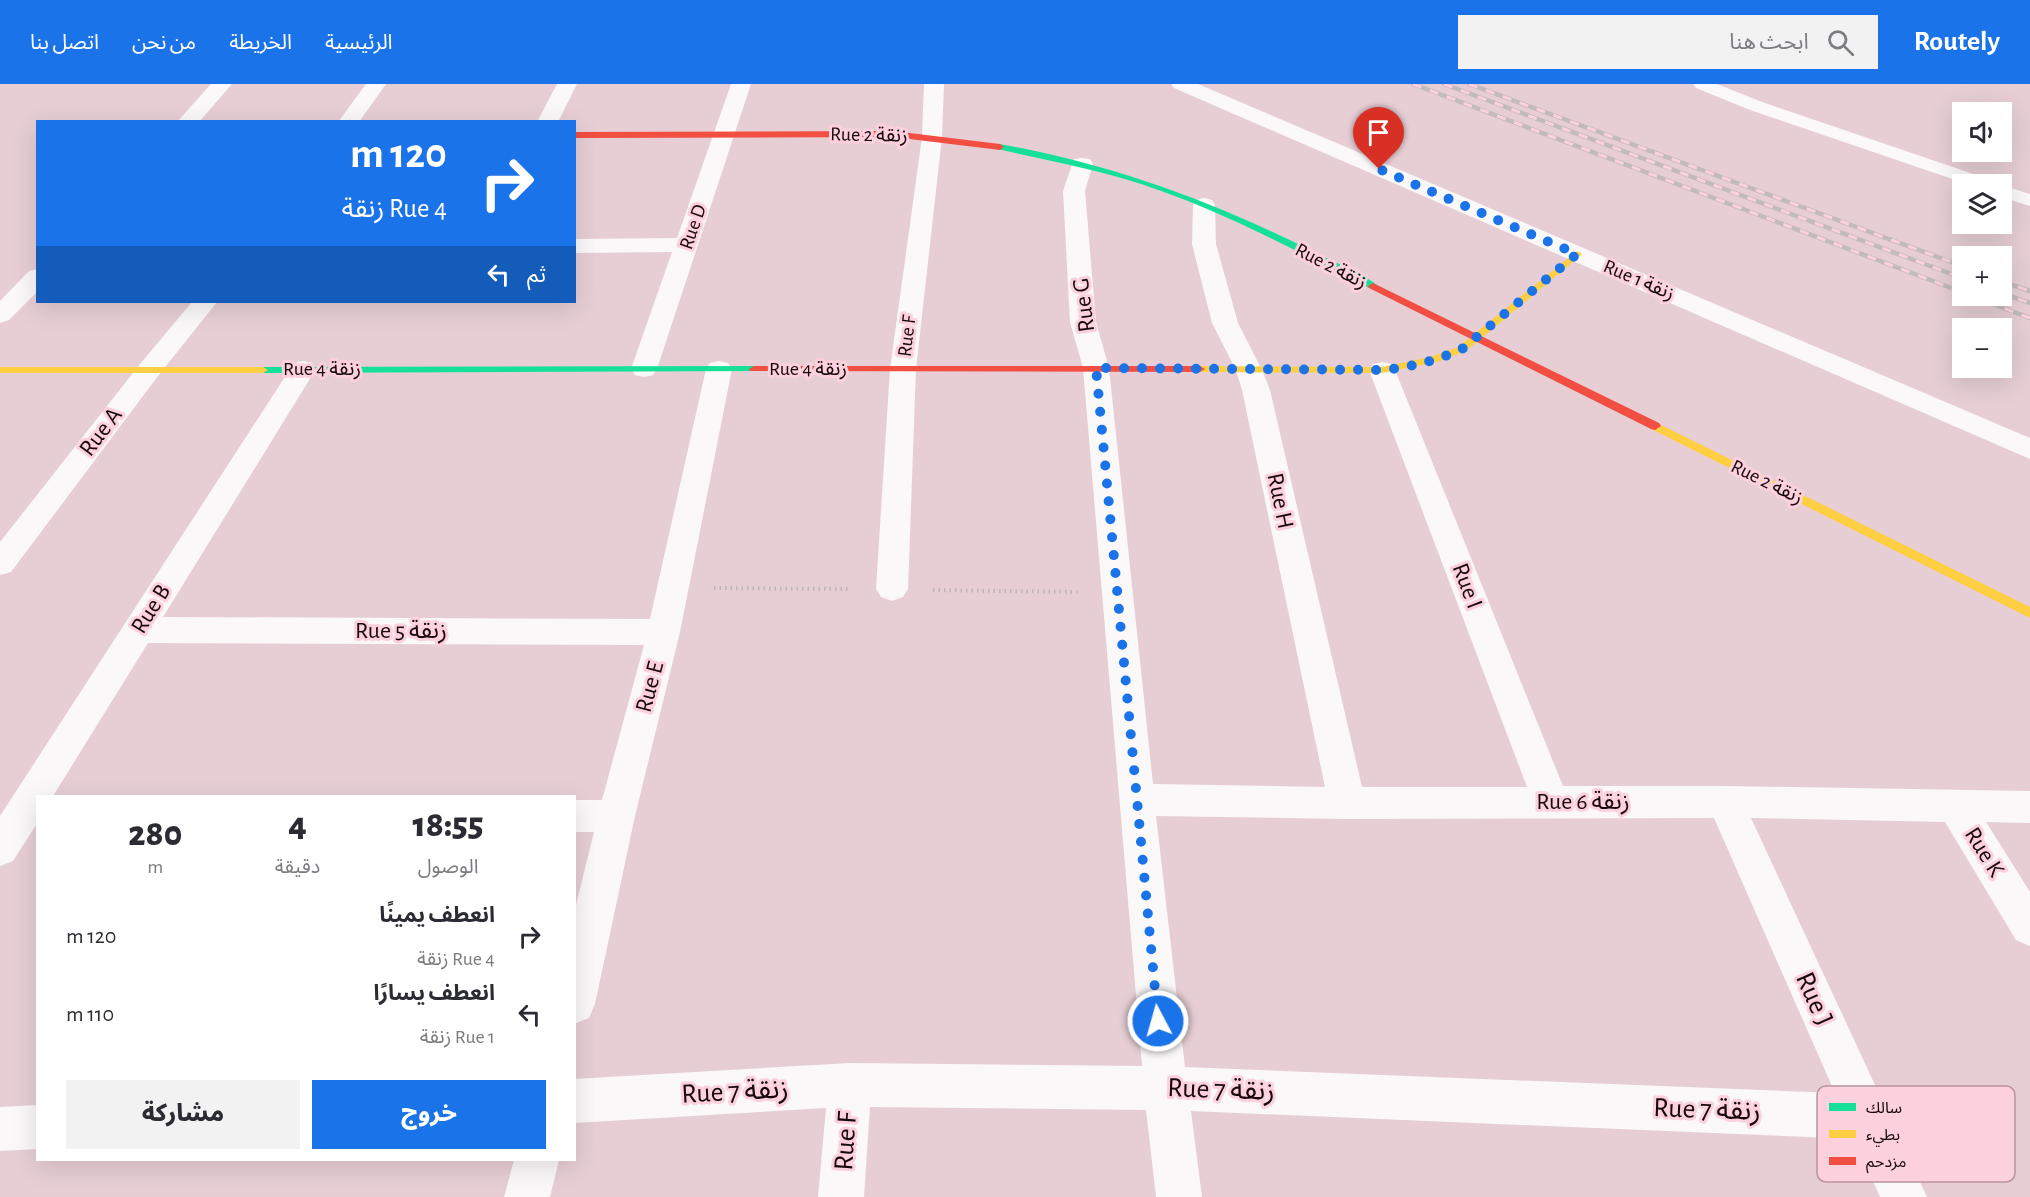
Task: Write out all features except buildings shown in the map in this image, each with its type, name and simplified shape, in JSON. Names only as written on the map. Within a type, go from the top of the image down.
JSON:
[{"type":"street","points":[[189,120],[222,84]]},
{"type":"street","points":[[349,120],[376,84]]},
{"type":"street","points":[[548,120],[567,84]]},
{"type":"street","name":"Rue D","points":[[644,369],[741,84]]},
{"type":"street","name":"Rue F","points":[[892,589],[903,369],[932,137],[934,84]]},
{"type":"street","name":"Rue 1 زنقة","points":[[1180,84],[2030,449]]},
{"type":"street","name":"Rue 2 زنقة","points":[[576,135],[893,134],[932,137],[1015,150],[1131,178],[1204,205],[2030,613]]},
{"type":"street","name":"Rue G","points":[[1082,165],[1074,191],[1082,310],[1086,338],[1096,368],[1136,800],[1165,1088],[1179,1197]]},
{"type":"street","name":"Rue H","points":[[1204,205],[1204,244],[1225,323],[1249,370],[1256,390],[1347,802]]},
{"type":"street","points":[[576,246],[686,245]]},
{"type":"street","name":"Rue 4 زنقة","points":[[0,370],[1096,368],[1383,370],[1413,367],[1440,359],[1462,349],[1477,339],[1577,254]]},
{"type":"street","points":[[0,315],[36,278]]},
{"type":"street","name":"Rue A","points":[[0,564],[149,370],[204,303]]},
{"type":"street","name":"Rue B","points":[[0,849],[21,810],[303,369]]},
{"type":"street","name":"Rue E","points":[[576,995],[616,816],[664,633],[719,369]]},
{"type":"street","name":"Rue I","points":[[1383,370],[1551,802]]},
{"type":"street","name":"Rue 5 زنقة","points":[[138,630],[664,633]]},
{"type":"street","name":"Rue 6 زنقة","points":[[1136,800],[1725,802],[2030,807]]},
{"type":"street","name":"Rue J","points":[[1725,802],[1854,1086]]},
{"type":"street","name":"Rue K","points":[[1956,807],[2030,927]]},
{"type":"street","points":[[576,816],[616,816]]},
{"type":"street","name":"Rue F","points":[[842,1197],[850,1085]]},
{"type":"street","name":"Rue 7 زنقة","points":[[576,1101],[850,1085],[1165,1088],[1817,1115]]},
{"type":"street","points":[[0,1129],[36,1127]]},
{"type":"street","points":[[527,1197],[537,1161]]},
{"type":"street","name":"Rue J","points":[[1897,1182],[1904,1197]]},
{"type":"lane","points":[[1702,84],[1756,106],[1955,174]]},
{"type":"lane","points":[[2012,194],[2030,201]]},
{"type":"railway","points":[[1413,84],[1952,288]]},
{"type":"railway","points":[[1444,84],[1952,274]]},
{"type":"railway","points":[[1469,84],[1952,262]]},
{"type":"railway","points":[[2012,285],[2030,291]]},
{"type":"railway","points":[[2012,297],[2030,303]]},
{"type":"railway","points":[[1998,306],[2030,318]]},
{"type":"traffic: fast","points":[[1000,147],[1086,165],[1169,191],[1247,223],[1373,286]]},
{"type":"traffic: fast","points":[[263,370],[754,369]]},
{"type":"traffic: slow","points":[[1200,369],[1382,370],[1433,360],[1462,349],[1577,254]]},
{"type":"traffic: slow","points":[[0,370],[263,370]]},
{"type":"traffic: slow","points":[[1655,426],[2030,613]]},
{"type":"traffic: jam","points":[[576,135],[893,134],[1000,147]]},
{"type":"traffic: jam","points":[[1373,286],[1655,426]]},
{"type":"traffic: jam","points":[[754,369],[1200,369]]},
{"type":"route","points":[[1158,1021],[1096,368],[1383,370],[1413,367],[1440,359],[1477,339],[1577,254],[1379,169]]}]
